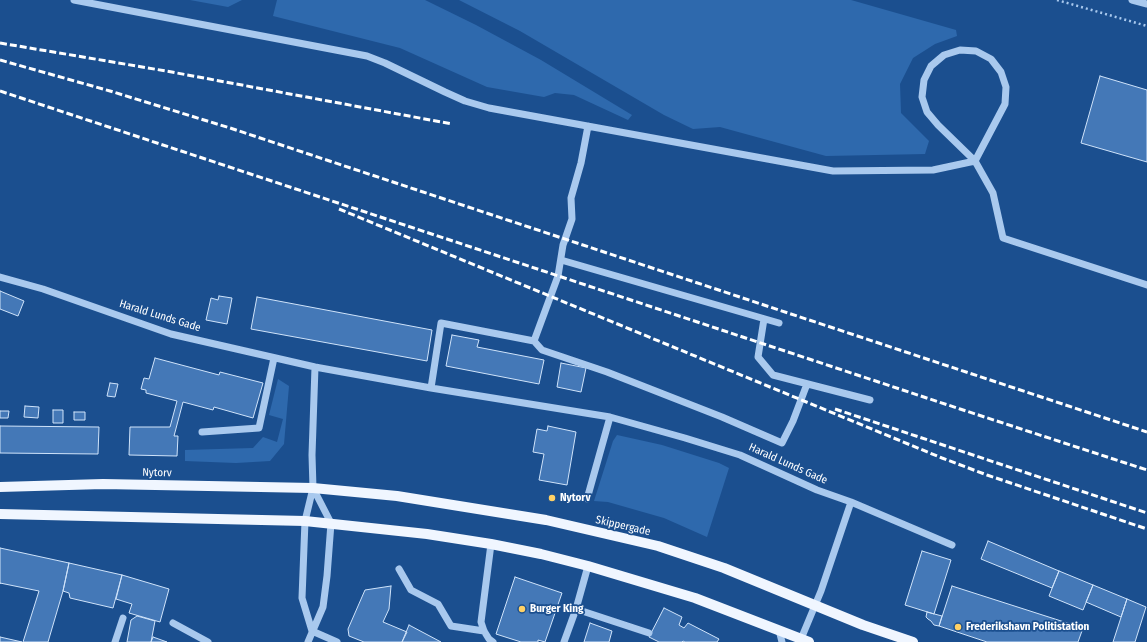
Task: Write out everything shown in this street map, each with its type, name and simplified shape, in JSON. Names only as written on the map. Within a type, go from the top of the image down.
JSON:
[{"type":"main road","name":"Nytorv","points":[[0,487],[103,484],[313,488]]},
{"type":"main road","name":"Skippergade","points":[[313,488],[397,496],[546,520],[658,546],[724,568],[863,625],[913,642]]},
{"type":"main road","points":[[0,514],[305,521],[427,534],[491,544],[541,554],[588,566],[695,598],[805,640]]},
{"type":"street","points":[[74,0],[366,56],[385,63],[465,101],[489,108],[833,171],[933,170],[975,161]]},
{"type":"street","points":[[1132,0],[1147,4]]},
{"type":"street","points":[[975,161],[1005,104],[1006,88],[1001,72],[991,59],[976,52],[960,50],[944,55],[931,66],[924,80],[922,97],[927,112],[938,125],[975,161],[993,193],[1004,238],[1147,285]]},
{"type":"street","points":[[534,341],[558,276],[563,244],[572,219],[571,198],[582,163],[588,126]]},
{"type":"street","points":[[561,260],[779,323]]},
{"type":"street","name":"Harald Lunds Gade","points":[[0,277],[43,289],[171,334],[274,358],[431,388],[610,417],[740,455],[817,490],[851,502],[952,545]]},
{"type":"street","points":[[764,319],[758,357],[773,375],[870,400]]},
{"type":"street","points":[[431,388],[441,323],[534,341],[542,350],[608,372],[715,414],[782,443],[793,421],[807,384]]},
{"type":"street","points":[[202,432],[259,428],[274,358]]},
{"type":"street","points":[[315,367],[312,455],[313,488],[305,521],[302,598],[312,631],[337,642]]},
{"type":"street","points":[[587,498],[610,417]]},
{"type":"street","points":[[308,642],[323,607],[331,523],[313,488]]},
{"type":"street","points":[[805,640],[815,605],[851,502]]},
{"type":"street","points":[[491,544],[481,612],[481,622],[484,631],[493,642]]},
{"type":"street","points":[[564,642],[576,609],[588,566]]},
{"type":"street","points":[[399,569],[412,590],[438,604],[450,626],[484,631]]},
{"type":"street","points":[[576,609],[649,633]]},
{"type":"street","points":[[116,642],[123,618]]},
{"type":"street","points":[[173,623],[208,642]]},
{"type":"street","points":[[779,630],[782,642]]},
{"type":"path","points":[[1057,0],[1147,26]]},
{"type":"shaded area","points":[[190,0],[242,0],[228,7]]},
{"type":"shaded area","points":[[277,0],[425,0],[476,25],[541,60],[632,115],[628,120],[574,95],[555,93],[544,97],[487,87],[400,48],[273,16]]},
{"type":"shaded area","points":[[459,0],[851,0],[956,30],[957,36],[935,44],[913,58],[900,84],[901,113],[929,141],[925,154],[826,156],[720,127],[693,129],[664,115],[520,31]]},
{"type":"shaded area","points":[[278,379],[289,386],[284,444],[270,461],[236,463],[185,461],[185,450],[253,448],[263,437],[277,442],[283,419],[269,415]]},
{"type":"shaded area","points":[[617,435],[662,445],[719,463],[729,468],[707,537],[664,518],[608,502],[594,501],[613,441]]},
{"type":"building","points":[[1100,76],[1147,90],[1147,162],[1081,143]]},
{"type":"building","points":[[0,291],[24,301],[18,316],[0,309]]},
{"type":"building","points":[[219,296],[232,298],[227,324],[206,320],[211,298],[218,300]]},
{"type":"building","points":[[257,297],[432,330],[427,361],[251,329]]},
{"type":"building","points":[[452,335],[479,340],[477,347],[544,360],[539,384],[446,366]]},
{"type":"building","points":[[155,358],[219,375],[220,372],[263,383],[253,418],[214,407],[213,410],[183,402],[174,436],[178,436],[177,456],[129,455],[130,427],[170,427],[177,401],[146,393],[146,390],[141,389],[144,378],[149,379]]},
{"type":"building","points":[[561,363],[586,368],[581,392],[557,387]]},
{"type":"building","points":[[110,383],[118,384],[115,397],[107,396]]},
{"type":"building","points":[[25,406],[39,407],[38,418],[24,417]]},
{"type":"building","points":[[53,410],[63,410],[63,423],[53,423]]},
{"type":"building","points":[[0,411],[9,411],[8,418],[0,418]]},
{"type":"building","points":[[74,412],[85,412],[85,420],[74,420]]},
{"type":"building","points":[[0,426],[99,427],[98,454],[0,453]]},
{"type":"building","points":[[548,426],[576,432],[567,485],[539,480],[544,454],[533,452],[537,429],[547,431]]},
{"type":"building","points":[[988,541],[1059,571],[1052,588],[981,559]]},
{"type":"building","points":[[0,548],[69,563],[63,591],[48,642],[23,642],[39,591],[0,583]]},
{"type":"building","points":[[922,551],[951,560],[934,614],[905,605]]},
{"type":"building","points":[[69,563],[122,575],[113,608],[70,598],[69,593],[63,591]]},
{"type":"building","points":[[1059,571],[1093,585],[1083,610],[1049,596]]},
{"type":"building","points":[[122,575],[169,589],[160,622],[129,613],[132,604],[116,599]]},
{"type":"building","points":[[515,577],[562,593],[545,642],[538,640],[538,642],[521,642],[496,634]]},
{"type":"building","points":[[1093,585],[1127,599],[1121,617],[1086,602]]},
{"type":"building","points":[[391,586],[389,609],[383,622],[407,632],[402,642],[364,642],[349,636],[348,629],[365,590]]},
{"type":"building","points":[[952,586],[1083,628],[1078,642],[987,642],[939,626]]},
{"type":"building","points":[[1127,599],[1146,607],[1135,642],[1113,642]]},
{"type":"building","points":[[664,608],[682,617],[679,625],[684,628],[688,623],[719,639],[717,642],[659,642],[649,637]]},
{"type":"building","points":[[927,612],[942,616],[939,626],[934,625],[926,617]]},
{"type":"building","points":[[137,616],[155,621],[151,642],[127,642],[131,620]]},
{"type":"building","points":[[590,623],[612,631],[609,642],[584,642]]},
{"type":"building","points":[[409,625],[441,642],[402,642]]},
{"type":"building","points":[[0,637],[22,642],[0,642]]},
{"type":"building","points":[[153,637],[167,642],[151,642]]},
{"type":"railway","points":[[0,43],[166,71],[452,124]]},
{"type":"railway","points":[[0,60],[110,91],[230,128],[1147,432]]},
{"type":"railway","points":[[0,91],[1147,470]]},
{"type":"railway","points":[[339,209],[942,458],[987,475],[1147,529]]},
{"type":"railway","points":[[835,409],[1147,513]]},
{"type":"place","name":"Nytorv","points":[[552,498]]},
{"type":"place","name":"Burger King","points":[[522,609]]},
{"type":"place","name":"Frederikshavn Politistation","points":[[958,627]]}]
